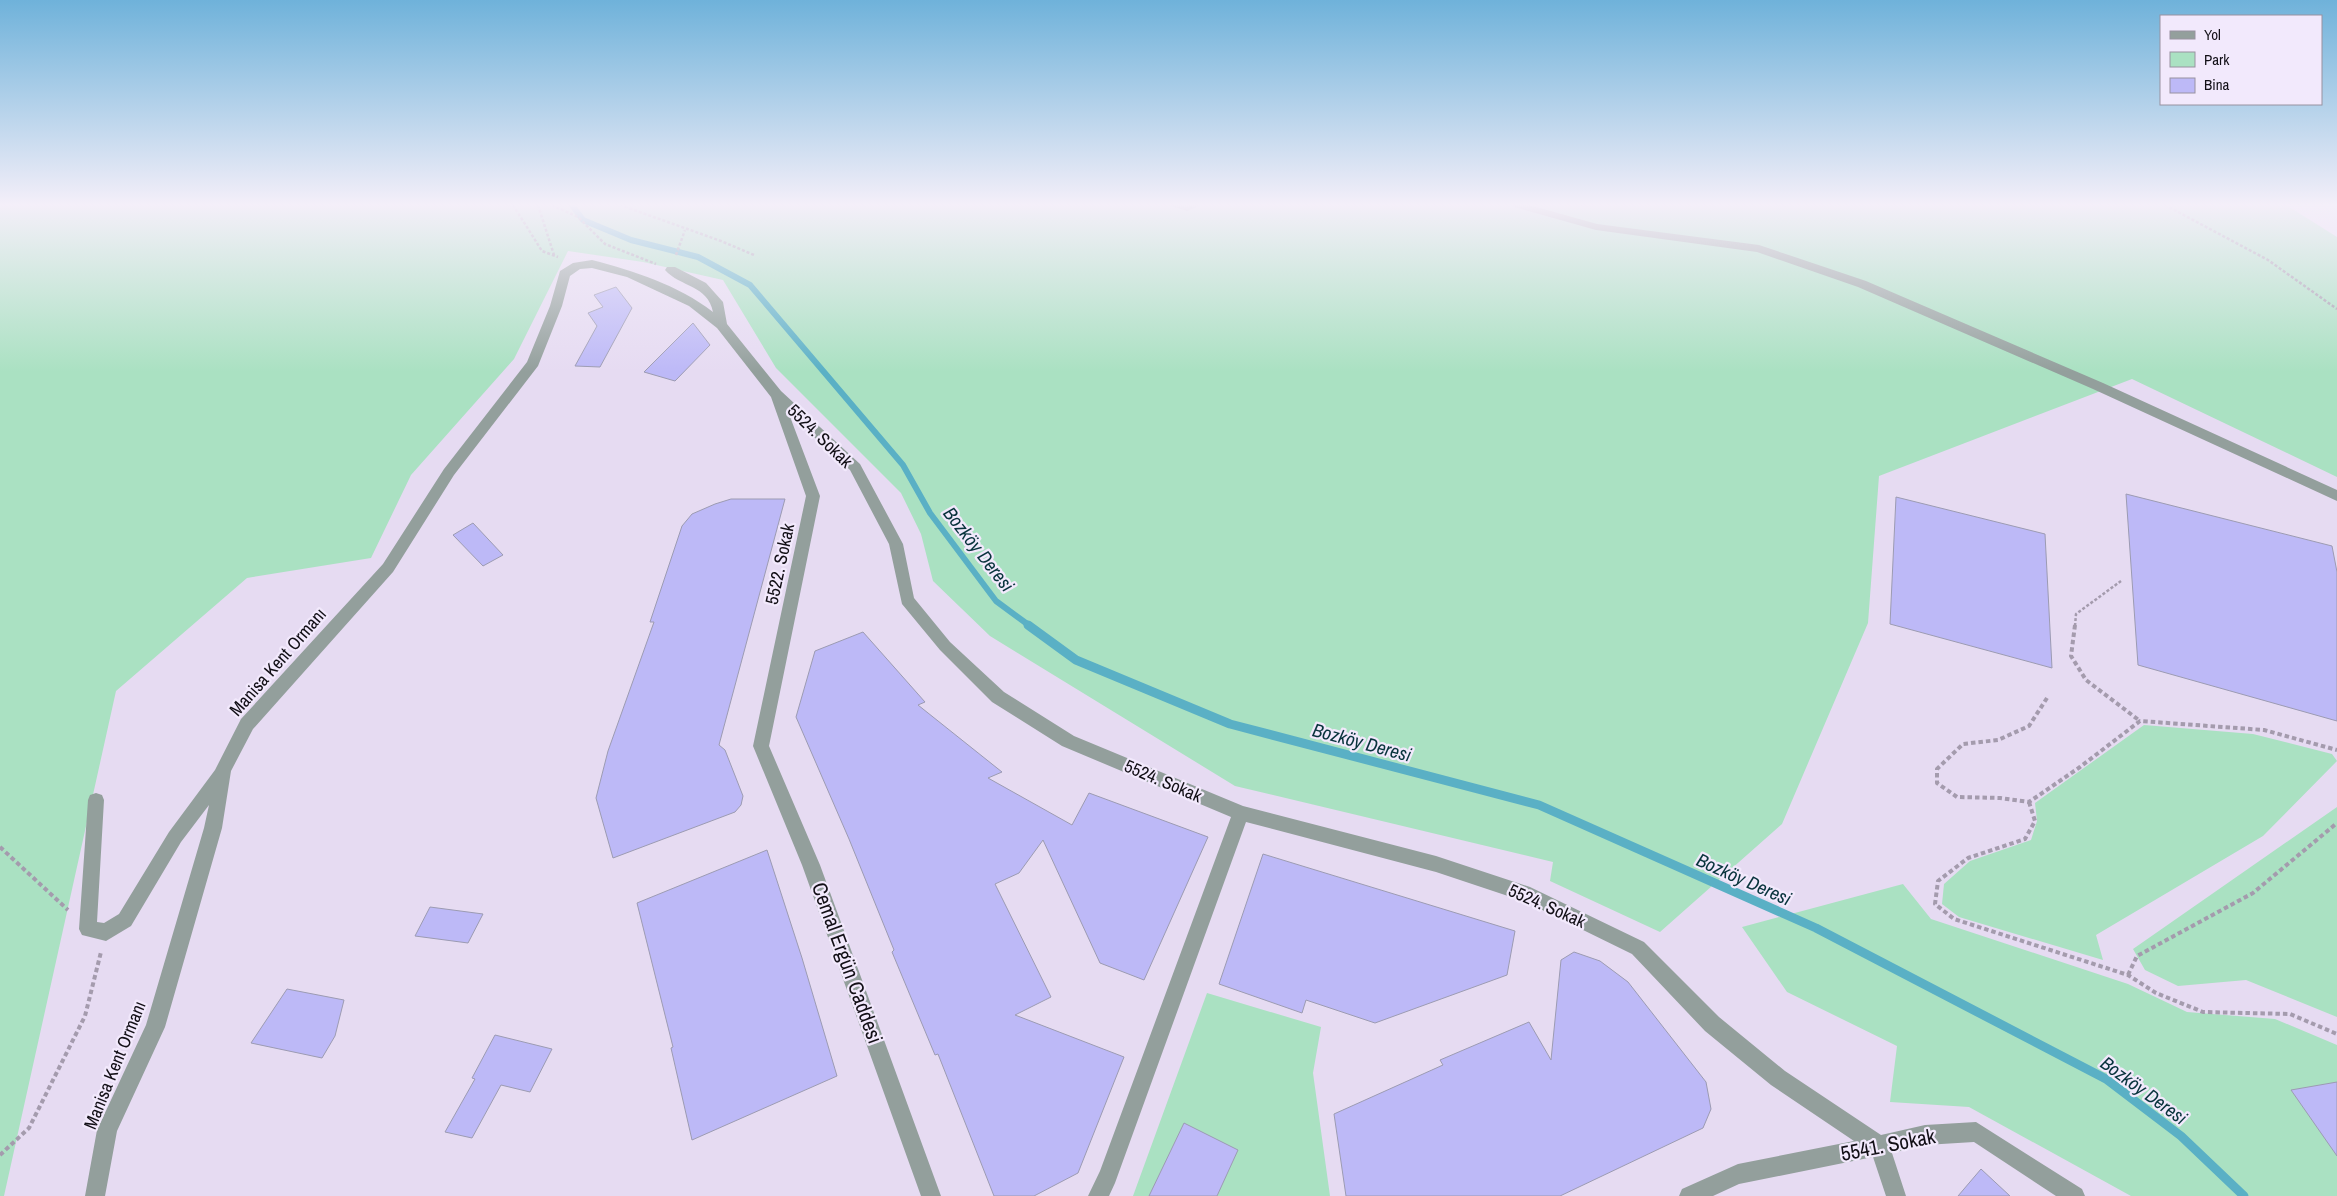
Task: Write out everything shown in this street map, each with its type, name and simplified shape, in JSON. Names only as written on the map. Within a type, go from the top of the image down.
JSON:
[{"type":"street","points":[[1794,261],[1862,284],[2098,386],[2337,496]]},
{"type":"street","name":"5524. Sokak","points":[[577,266],[592,264],[631,274],[693,303],[721,325],[776,394],[855,467],[896,544],[907,600],[945,646],[998,697],[1068,741],[1241,813],[1436,864],[1530,895],[1638,948],[1712,1024],[1778,1078],[1879,1146]]},
{"type":"street","name":"Manisa Kent Ormanı","points":[[95,1196],[107,1130],[155,1027],[213,828],[223,771],[247,724],[388,568],[449,472],[533,363],[556,306],[564,274],[577,266]]},
{"type":"street","points":[[670,270],[702,286],[716,302],[721,325]]},
{"type":"street","name":"5522. Sokak","points":[[760,746],[813,496],[776,394]]},
{"type":"street","name":"Cemal Ergün Caddesi","points":[[760,746],[811,865],[926,1192]]},
{"type":"street","points":[[96,800],[88,929],[106,932],[125,920],[175,838],[223,771]]},
{"type":"street","points":[[1098,1196],[1112,1167],[1241,813]]},
{"type":"street","name":"5541. Sokak","points":[[1689,1196],[1738,1174],[1925,1135],[1976,1132],[2075,1196]]},
{"type":"street","points":[[1879,1146],[1896,1196]]},
{"type":"path","points":[[565,261],[577,266]]},
{"type":"path","points":[[647,261],[670,270]]},
{"type":"path","points":[[2269,261],[2337,309]]},
{"type":"path","points":[[2121,581],[2076,614],[2071,656],[2086,680],[2140,721],[2264,730],[2337,750]]},
{"type":"path","points":[[2047,698],[2029,726],[1998,740],[1964,744],[1937,769],[1937,783],[1957,797],[2000,798],[2029,802],[2080,767],[2140,721]]},
{"type":"path","points":[[2029,802],[2035,821],[2026,838],[1968,858],[1938,881],[1935,904],[1954,920],[2128,976],[2156,993],[2203,1012],[2290,1014],[2337,1034]]},
{"type":"path","points":[[2128,976],[2137,956],[2252,892],[2337,823]]},
{"type":"path","points":[[0,847],[88,929]]},
{"type":"path","points":[[0,1155],[29,1128],[86,1016],[106,932]]},
{"type":"green space","points":[[0,261],[563,261],[514,359],[411,475],[371,558],[247,578],[116,691],[4,1196],[0,1196]]},
{"type":"green space","points":[[635,261],[2337,261],[2337,477],[2132,379],[1879,476],[1868,623],[1782,824],[1660,932],[1550,881],[1553,862],[1235,786],[990,636],[933,581],[921,534],[901,493],[776,368],[723,280]]},
{"type":"green space","points":[[2144,725],[2253,734],[2332,754],[2337,761],[2263,836],[2096,935],[2103,960],[1959,917],[1942,904],[1944,884],[1970,861],[2031,840],[2037,821],[2035,803]]},
{"type":"green space","points":[[2337,807],[2337,1017],[2246,980],[2178,986],[2145,970],[2133,949]]},
{"type":"green space","points":[[1903,884],[1931,919],[2128,984],[2187,1012],[2275,1019],[2337,1045],[2337,1196],[2131,1196],[1969,1107],[1890,1102],[1897,1046],[1787,992],[1742,927]]},
{"type":"green space","points":[[1207,993],[1321,1027],[1313,1073],[1330,1196],[1133,1196]]},
{"type":"building","points":[[616,287],[632,308],[600,367],[575,366],[597,326],[588,313],[603,307],[594,295]]},
{"type":"building","points":[[693,323],[710,345],[675,381],[644,372]]},
{"type":"building","points":[[2126,494],[2332,546],[2337,572],[2337,721],[2138,665]]},
{"type":"building","points":[[1896,497],[2045,534],[2052,668],[1890,624]]},
{"type":"building","points":[[731,499],[785,499],[719,745],[725,750],[743,796],[741,805],[735,812],[613,858],[596,798],[608,751],[654,622],[650,622],[682,526],[692,514]]},
{"type":"building","points":[[473,523],[503,555],[483,566],[453,535]]},
{"type":"building","points":[[863,632],[925,702],[918,705],[1002,772],[988,778],[1072,825],[1089,793],[1208,837],[1144,980],[1100,963],[1043,840],[1019,873],[995,884],[1051,997],[1015,1015],[1124,1057],[1078,1173],[1034,1196],[994,1196],[938,1054],[935,1055],[892,952],[894,950],[849,839],[796,717],[815,651]]},
{"type":"building","points":[[767,850],[837,1076],[692,1140],[671,1048],[673,1047],[637,903]]},
{"type":"building","points":[[1263,854],[1515,931],[1507,975],[1375,1023],[1306,1000],[1302,1013],[1219,984]]},
{"type":"building","points":[[430,907],[483,914],[468,943],[415,936]]},
{"type":"building","points":[[1574,952],[1600,961],[1628,982],[1706,1082],[1711,1109],[1703,1128],[1560,1196],[1346,1196],[1334,1114],[1443,1065],[1440,1060],[1529,1022],[1551,1060],[1561,960]]},
{"type":"building","points":[[287,989],[344,1000],[335,1036],[322,1058],[251,1043]]},
{"type":"building","points":[[495,1035],[552,1049],[530,1092],[501,1085],[472,1138],[445,1132],[475,1079],[472,1078]]},
{"type":"building","points":[[2337,1082],[2337,1156],[2291,1090]]},
{"type":"building","points":[[1184,1123],[1238,1150],[1217,1196],[1149,1196]]},
{"type":"building","points":[[1981,1169],[2010,1196],[1958,1196]]},
{"type":"waterway","name":"Bozköy Deresi","points":[[705,261],[750,285],[903,465],[930,513],[996,601],[1030,626]]},
{"type":"waterway","name":"Bozköy Deresi","points":[[1028,625],[1076,660],[1230,724],[1539,805],[1816,928],[2106,1079],[2181,1136],[2244,1196]]}]
